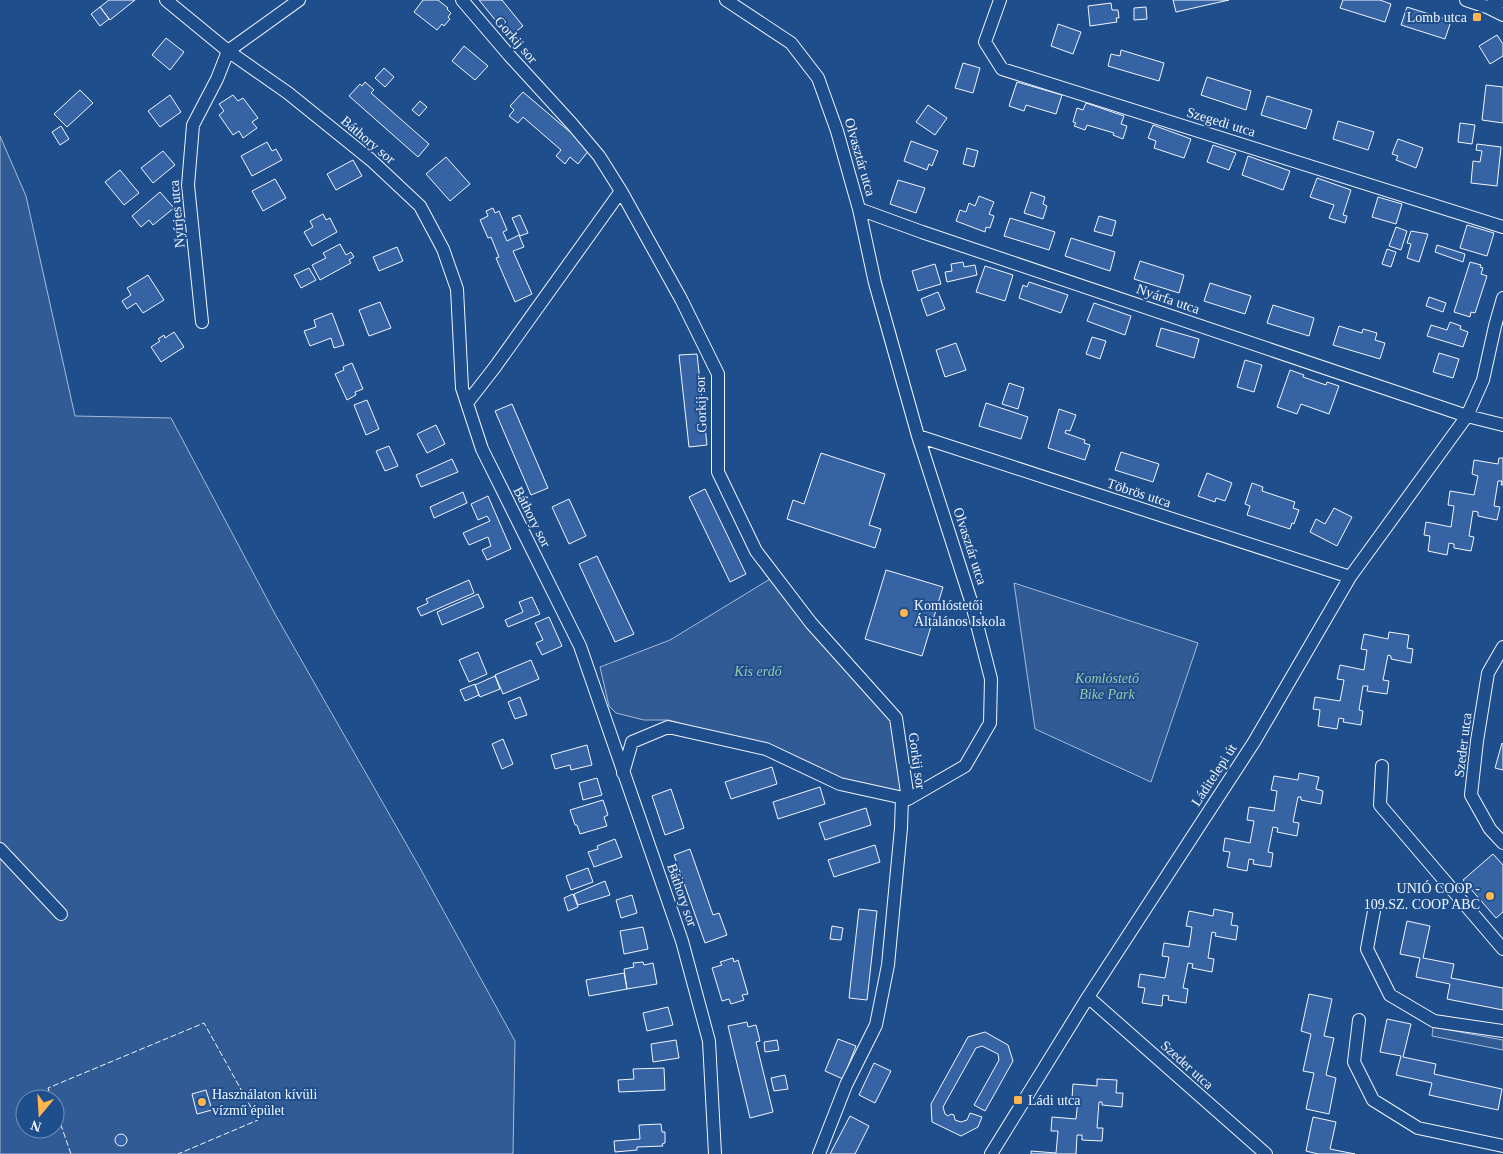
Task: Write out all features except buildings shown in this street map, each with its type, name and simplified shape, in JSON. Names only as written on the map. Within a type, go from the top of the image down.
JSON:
[{"type":"street","name":"Báthory sor","points":[[166,0],[228,51],[288,93],[370,160],[420,206],[442,249],[457,288],[462,388],[482,449],[580,646],[682,941],[709,1041],[715,1154]]},
{"type":"street","points":[[228,51],[299,0]]},
{"type":"street","name":"Gorkij sor","points":[[462,0],[594,149],[621,191],[681,299],[718,374],[718,472],[756,551],[811,623],[896,718],[905,798],[888,965],[876,1026],[846,1086],[819,1154]]},
{"type":"street","name":"Olvasztár utca","points":[[726,0],[791,43],[818,78],[837,131],[859,210],[875,283],[918,436],[971,600],[991,679],[990,723],[965,766],[905,798]]},
{"type":"street","name":"Szegedi utca","points":[[1000,0],[985,42],[1002,69],[1503,227]]},
{"type":"street","points":[[1466,0],[1503,15]]},
{"type":"street","points":[[1487,7],[1503,0]]},
{"type":"street","name":"Nyírjes utca","points":[[202,322],[188,185],[193,126],[217,79],[228,51]]},
{"type":"street","points":[[467,403],[621,191]]},
{"type":"street","name":"Nyárfa utca","points":[[859,210],[1467,416]]},
{"type":"street","name":"Láditelepi út","points":[[991,1154],[1088,998],[1254,742],[1350,577],[1467,416],[1483,380],[1503,298]]},
{"type":"street","points":[[1467,416],[1503,425]]},
{"type":"street","name":"Töbrös utca","points":[[918,436],[1350,577]]},
{"type":"street","name":"Szeder utca","points":[[1503,647],[1488,673],[1477,741],[1472,795],[1490,829],[1503,842]]},
{"type":"street","points":[[623,773],[632,742],[668,727],[766,749],[840,784],[905,798]]},
{"type":"street","points":[[1382,766],[1380,805],[1503,949]]},
{"type":"street","points":[[0,849],[61,914]]},
{"type":"street","points":[[1374,911],[1367,949],[1390,995],[1434,1021],[1503,1031]]},
{"type":"street","name":"Szeder utca","points":[[1088,998],[1266,1154]]},
{"type":"street","points":[[1359,1020],[1354,1062],[1373,1100],[1418,1128],[1503,1146]]},
{"type":"shaded area","points":[[0,136],[26,196],[75,416],[171,418],[275,614],[420,868],[515,1041],[513,1154],[0,1154]]},
{"type":"shaded area","name":"Kis erdő","points":[[775,576],[896,718],[902,798],[840,784],[766,749],[669,720],[644,720],[616,713],[609,706],[600,667],[670,640]]},
{"type":"shaded area","name":"Komlóstető Bike Park","points":[[1014,583],[1198,643],[1151,782],[1035,729]]},
{"type":"shaded area","points":[[1433,1027],[1503,1040],[1503,1050],[1432,1036]]},
{"type":"fence","points":[[48,1089],[204,1023],[258,1120],[178,1154]]},
{"type":"fence","points":[[65,1137],[71,1154]]},
{"type":"place","name":"Lomb utca","points":[[1477,17]]},
{"type":"place","name":"Komlóstetői Általános Iskola","points":[[904,613]]},
{"type":"place","name":"UNIÓ COOP - 109.SZ. COOP ABC","points":[[1490,896]]},
{"type":"place","name":"Ládi utca","points":[[1018,1100]]},
{"type":"place","name":"Használaton kívüli vízmű épület","points":[[202,1102]]}]
